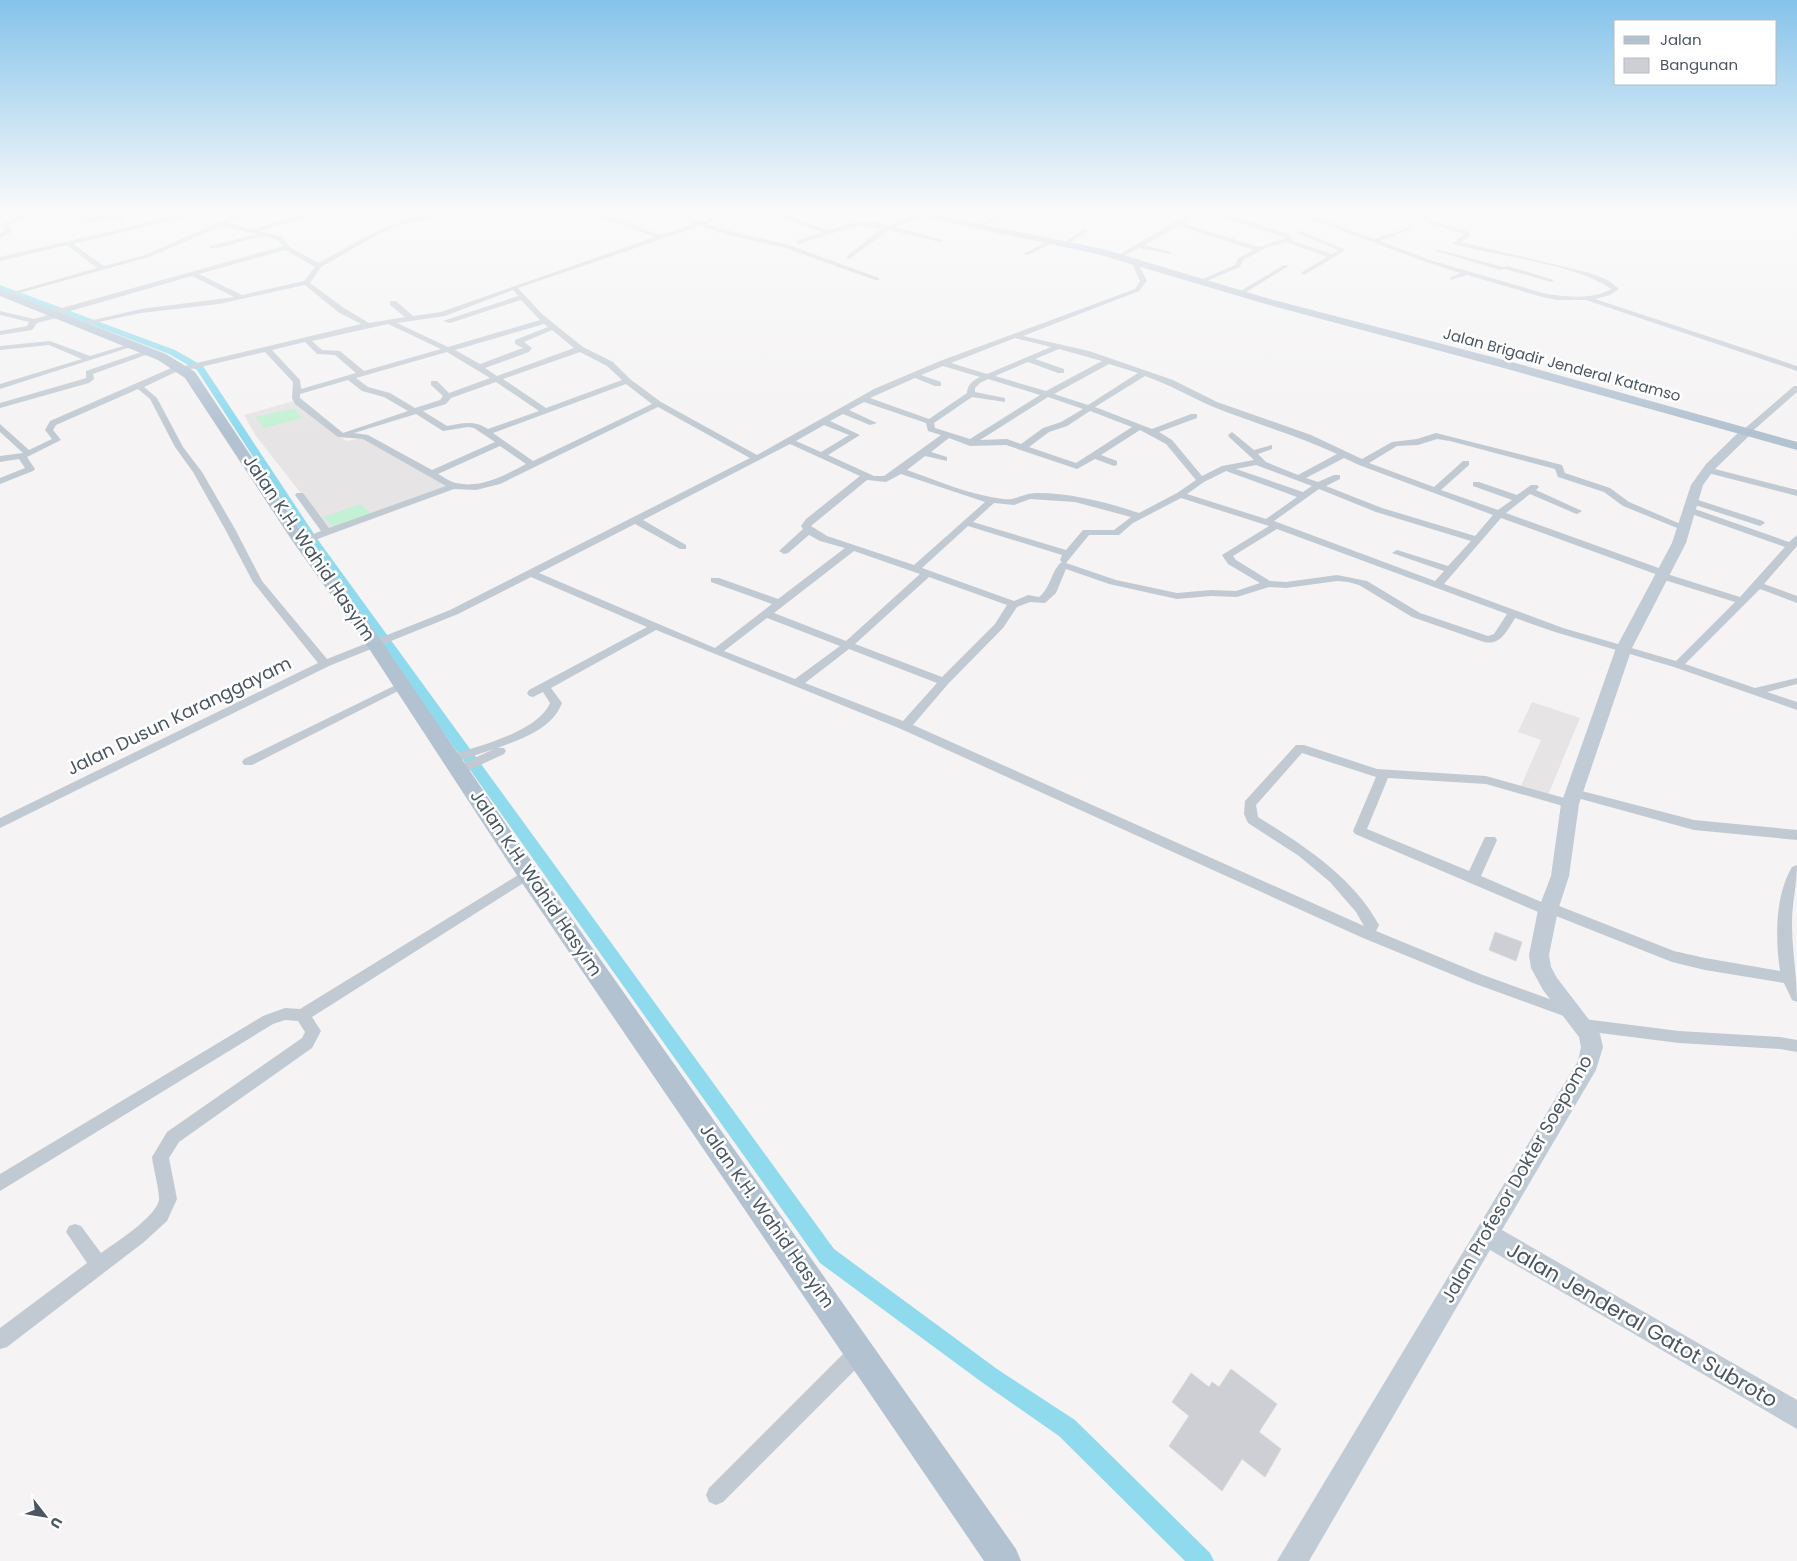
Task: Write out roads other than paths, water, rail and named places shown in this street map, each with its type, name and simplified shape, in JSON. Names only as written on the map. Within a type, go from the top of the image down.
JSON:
[{"type":"main road","name":"Jalan Brigadir Jenderal Katamso","points":[[1215,285],[1797,446]]},
{"type":"main road","name":"Jalan K.H. Wahid Hasyim","points":[[9,297],[72,317],[141,349],[187,367],[303,541],[378,642],[402,685],[462,762],[528,874],[1004,1561]]},
{"type":"main road","name":"Jalan Profesor Dokter Soepomo","points":[[1292,1561],[1488,1235],[1588,1063],[1592,1047],[1578,1019],[1550,984],[1541,968],[1539,948],[1564,859],[1572,798],[1624,648],[1662,574],[1689,513],[1700,478],[1746,432]]},
{"type":"main road","name":"Jalan Jenderal Gatot Subroto","points":[[1488,1235],[1797,1415]]},
{"type":"street","points":[[34,322],[9,297],[48,285]]},
{"type":"street","points":[[72,317],[160,285]]},
{"type":"street","points":[[216,285],[241,297]]},
{"type":"street","points":[[0,333],[29,328],[34,322],[210,304],[297,285]]},
{"type":"street","points":[[308,285],[341,310],[368,325]]},
{"type":"street","points":[[0,458],[26,454],[57,440],[49,430],[53,422],[187,367],[368,325],[436,315],[520,285]]},
{"type":"street","name":"Jalan Dusun Karanggayam","points":[[0,823],[325,664],[454,612],[790,441],[862,398],[914,374],[1141,288],[1142,285]]},
{"type":"street","points":[[1241,293],[1255,285]]},
{"type":"street","points":[[1511,285],[1554,298],[1587,298],[1608,294],[1616,289],[1611,285]]},
{"type":"street","points":[[514,287],[536,313],[580,349],[610,364],[626,381],[658,404],[756,458]]},
{"type":"street","points":[[447,321],[524,297]]},
{"type":"street","points":[[1587,298],[1797,369]]},
{"type":"street","points":[[393,303],[412,319]]},
{"type":"street","points":[[460,307],[470,314]]},
{"type":"street","points":[[296,393],[546,321]]},
{"type":"street","points":[[389,322],[447,348],[544,410]]},
{"type":"street","points":[[477,368],[526,350],[528,348],[518,342],[553,328]]},
{"type":"street","points":[[1014,336],[1086,353],[1144,373],[1222,407],[1299,434],[1362,463],[1662,574],[1742,601]]},
{"type":"street","points":[[306,339],[320,352],[337,353],[361,373]]},
{"type":"street","points":[[0,348],[50,343],[90,359]]},
{"type":"street","points":[[930,422],[971,394],[973,386],[987,376],[1058,347]]},
{"type":"street","points":[[266,348],[294,376],[297,382],[296,398],[302,406],[341,435],[366,437],[453,486],[470,488],[488,485],[658,404]]},
{"type":"street","points":[[0,387],[90,359],[141,349]]},
{"type":"street","points":[[0,406],[89,380],[89,373],[141,349]]},
{"type":"street","points":[[341,435],[443,402],[448,396],[580,349]]},
{"type":"street","points":[[1030,360],[1061,371]]},
{"type":"street","points":[[970,443],[1047,395],[1108,361]]},
{"type":"street","points":[[943,363],[1089,408],[1152,432],[1169,442],[1201,480]]},
{"type":"street","points":[[1023,447],[1046,430],[1064,424],[1144,373]]},
{"type":"street","points":[[914,374],[938,384]]},
{"type":"street","points":[[349,377],[362,387],[387,395],[446,429],[472,424],[533,465]]},
{"type":"street","points":[[486,433],[626,381]]},
{"type":"street","points":[[434,383],[448,396]]},
{"type":"street","points":[[139,386],[152,398],[179,447],[197,472],[258,582],[325,664]]},
{"type":"street","points":[[1746,432],[1797,388]]},
{"type":"street","points":[[971,394],[1002,400]]},
{"type":"street","points":[[862,398],[930,422]]},
{"type":"street","points":[[842,410],[873,423]]},
{"type":"street","points":[[1152,432],[1194,416]]},
{"type":"street","points":[[820,456],[856,435],[822,422]]},
{"type":"street","points":[[930,422],[931,429],[946,436],[970,443],[1004,441],[1076,466],[1139,427]]},
{"type":"street","points":[[0,427],[26,454]]},
{"type":"street","points":[[1232,435],[1262,462],[1298,478],[1379,510],[1476,539]]},
{"type":"street","points":[[790,441],[866,476],[876,480],[886,480],[946,436]]},
{"type":"street","points":[[1362,463],[1395,444],[1418,442],[1436,436],[1559,467],[1561,476],[1607,490],[1626,504],[1760,523]]},
{"type":"street","points":[[431,474],[500,443]]},
{"type":"street","points":[[1253,453],[1269,446]]},
{"type":"street","points":[[925,453],[944,459]]},
{"type":"street","points":[[0,481],[30,469],[23,459],[26,454]]},
{"type":"street","points":[[1298,478],[1344,454]]},
{"type":"street","points":[[1094,455],[1114,463]]},
{"type":"street","points":[[808,530],[1013,604],[1020,603],[1028,598],[1041,601],[1045,599],[1055,585],[1068,554],[1086,532],[1116,533],[1140,516],[1225,468],[1262,462]]},
{"type":"street","points":[[1436,491],[1466,463]]},
{"type":"street","points":[[1225,468],[1304,496]]},
{"type":"street","points":[[1707,470],[1797,494]]},
{"type":"street","points":[[900,471],[992,500],[1015,504],[1026,497],[1037,496],[1083,499],[1140,516]]},
{"type":"street","points":[[808,530],[806,526],[809,521],[866,476]]},
{"type":"street","points":[[1268,584],[1235,564],[1227,555],[1272,524],[1318,486],[1337,477]]},
{"type":"street","points":[[1476,484],[1519,500]]},
{"type":"street","points":[[303,541],[453,486]]},
{"type":"street","points":[[1438,584],[1500,513],[1532,489],[1576,511]]},
{"type":"street","points":[[300,495],[324,533]]},
{"type":"street","points":[[1180,495],[1272,524],[1559,630],[1678,665],[1797,706]]},
{"type":"street","points":[[916,568],[992,500]]},
{"type":"street","points":[[1689,513],[1792,546],[1797,558]]},
{"type":"street","points":[[636,520],[683,546]]},
{"type":"street","points":[[967,523],[1068,554]]},
{"type":"street","points":[[784,551],[808,530]]},
{"type":"street","points":[[1678,665],[1758,585],[1792,546]]},
{"type":"street","points":[[716,652],[852,547]]},
{"type":"street","points":[[1397,553],[1450,570]]},
{"type":"street","points":[[1062,565],[1113,582],[1177,596],[1211,593],[1237,594],[1268,584],[1286,585],[1337,578],[1354,580],[1416,615],[1488,640],[1498,636],[1513,613]]},
{"type":"street","points":[[796,684],[849,644],[897,598],[928,572]]},
{"type":"street","points":[[530,573],[716,652],[905,726],[1368,934],[1578,1019],[1679,1037],[1797,1046]]},
{"type":"street","points":[[715,580],[778,603]]},
{"type":"street","points":[[1758,585],[1797,600]]},
{"type":"street","points":[[905,726],[944,682],[1005,619],[1013,604]]},
{"type":"street","points":[[765,613],[944,682]]},
{"type":"street","points":[[462,762],[480,750],[508,739],[552,714],[556,703],[551,693],[538,690],[656,626]]},
{"type":"street","points":[[1755,691],[1797,681]]},
{"type":"street","points":[[248,762],[402,685]]},
{"type":"street","points":[[462,762],[494,754],[516,743]]},
{"type":"street","points":[[1368,934],[1372,925],[1349,892],[1311,858],[1253,820],[1249,808],[1300,748],[1357,768],[1383,774],[1450,780],[1486,780],[1694,825],[1797,835]]},
{"type":"street","points":[[1383,774],[1360,831],[1549,909],[1672,956],[1705,964],[1793,979]]},
{"type":"street","points":[[1473,878],[1490,840]]},
{"type":"street","points":[[1797,870],[1788,888],[1785,921],[1786,961],[1797,996]]},
{"type":"street","points":[[0,1183],[268,1020],[285,1014],[302,1015],[528,874]]},
{"type":"street","points":[[0,1340],[146,1229],[167,1206],[167,1192],[160,1157],[169,1141],[198,1118],[303,1047],[311,1038],[313,1031],[302,1015]]},
{"type":"street","points":[[75,1232],[99,1265]]},
{"type":"street","points":[[716,1495],[860,1351]]},
{"type":"waterway","points":[[0,287],[172,352],[200,368],[313,541],[827,1256],[990,1376],[1067,1428],[1202,1561]]}]
